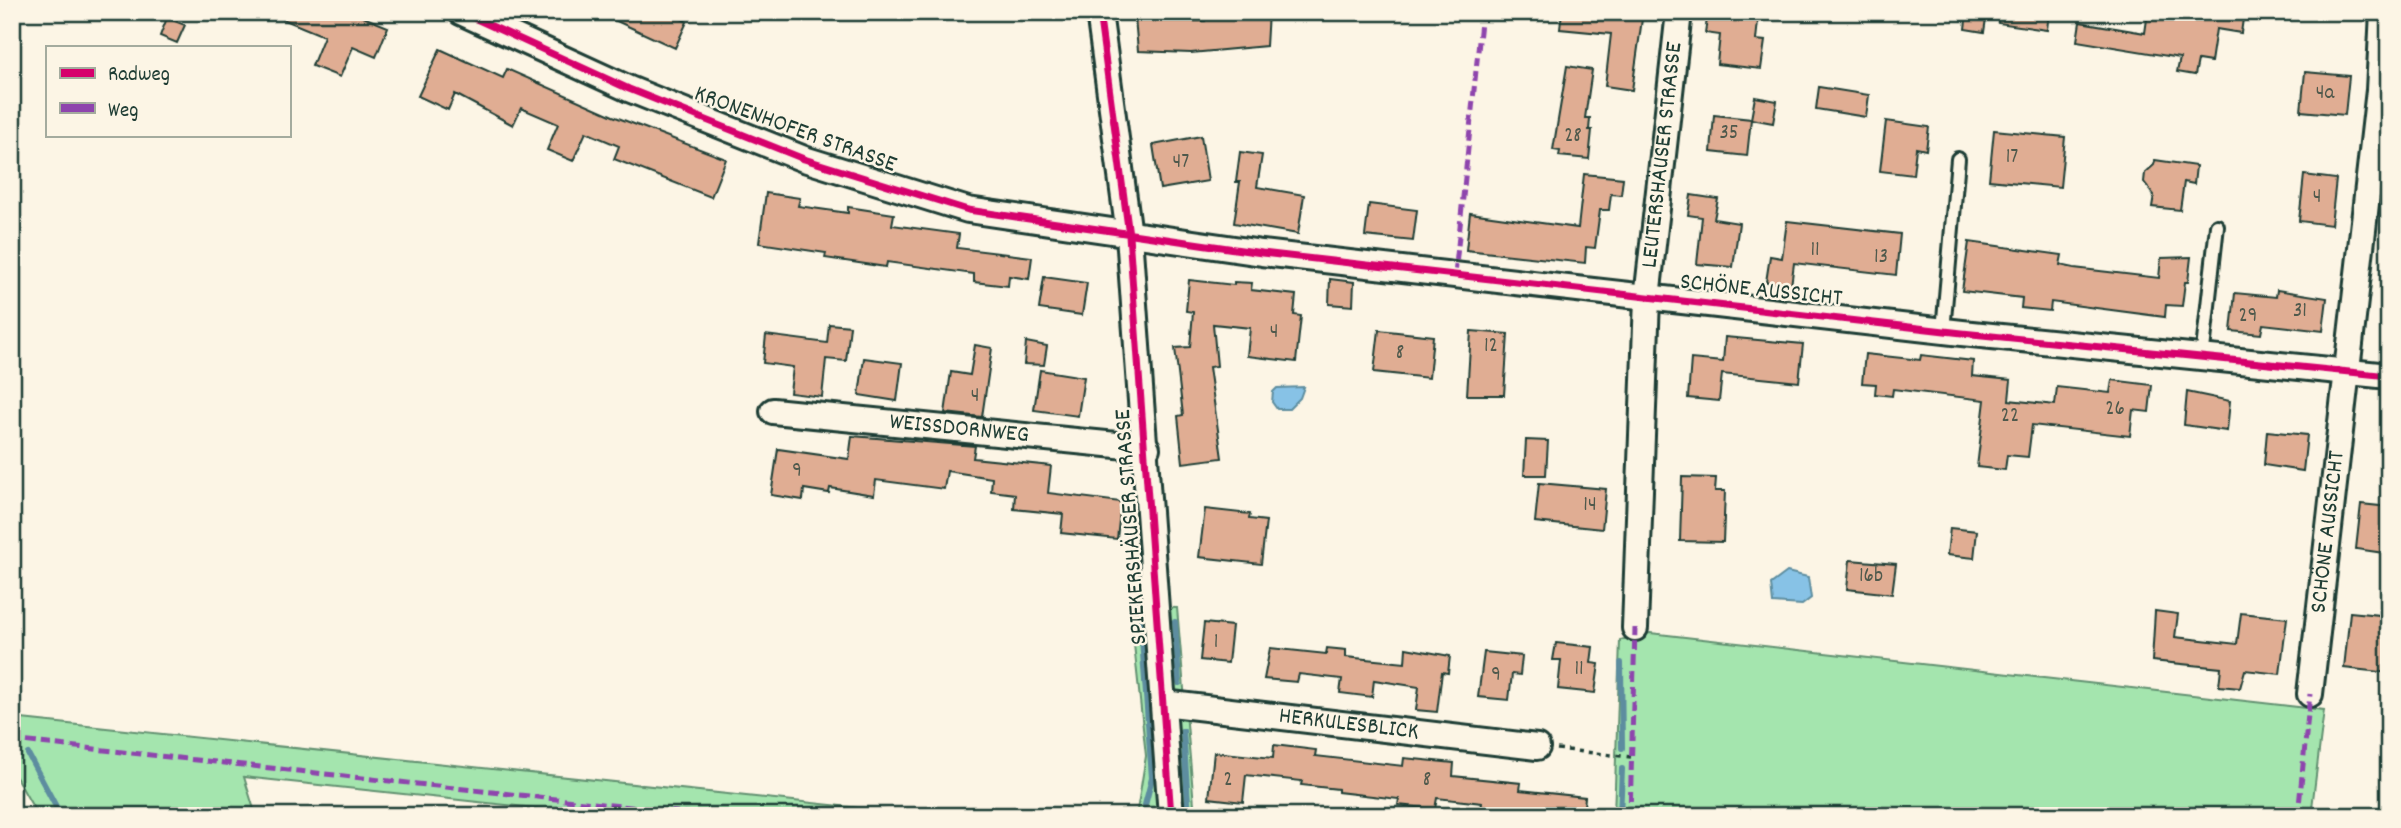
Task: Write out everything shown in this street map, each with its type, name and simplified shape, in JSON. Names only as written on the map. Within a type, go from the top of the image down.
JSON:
[{"type":"street","name":"KRONENHOFER STRASSE","points":[[461,12],[629,89],[804,159],[968,211],[1129,235]]},
{"type":"street","name":"SPIEKERSHÄUSER STRASSE","points":[[1099,12],[1129,235],[1147,448],[1171,816]]},
{"type":"street","name":"LEUTERSHÄUSER STRASSE","points":[[1647,298],[1679,12]]},
{"type":"street","points":[[2347,371],[2384,90],[2383,12]]},
{"type":"street","name":"SCHÖNE AUSSICHT","points":[[1129,235],[1647,298],[2202,359],[2389,376]]},
{"type":"street","name":"SCHÖNE AUSSICHT","points":[[1634,628],[1647,298]]},
{"type":"street","name":"SCHÖNE AUSSICHT","points":[[2310,694],[2347,371]]},
{"type":"street","name":"WEISSDORNWEG","points":[[773,411],[1147,448]]},
{"type":"street","name":"HERKULESBLICK","points":[[1163,703],[1537,747]]},
{"type":"lane","points":[[1943,331],[1958,159]]},
{"type":"lane","points":[[2202,359],[2217,226]]},
{"type":"path","points":[[1537,747],[1631,757]]},
{"type":"green space","points":[[1130,607],[1177,608],[1195,816],[1127,816],[1137,811],[1146,756]]},
{"type":"green space","points":[[1650,633],[2324,710],[2311,816],[1614,816],[1620,640]]},
{"type":"green space","points":[[12,718],[934,816],[610,816],[244,777],[256,816],[38,816],[12,770]]},
{"type":"water","points":[[1304,387],[1300,398],[1289,409],[1277,409],[1272,402],[1273,392],[1277,388]]},
{"type":"water","points":[[1787,572],[1808,577],[1811,598],[1802,605],[1773,603],[1771,584]]},
{"type":"building","points":[[351,12],[388,27],[376,57],[353,47],[340,77],[312,66],[324,36],[268,13]]},
{"type":"building","points":[[597,12],[685,12],[682,19],[687,22],[675,48]]},
{"type":"building","points":[[1205,12],[1268,12],[1266,46],[1191,53],[1138,51],[1135,18],[1173,17],[1175,21],[1205,21]]},
{"type":"building","points":[[1562,12],[1643,12],[1632,90],[1605,86],[1611,34],[1560,29]]},
{"type":"building","points":[[1708,12],[1759,12],[1756,40],[1765,41],[1761,69],[1717,64],[1720,35],[1705,33]]},
{"type":"building","points":[[1967,12],[1987,12],[1984,32],[1965,29]]},
{"type":"building","points":[[1999,12],[2049,12],[2047,30],[1998,23]]},
{"type":"building","points":[[2148,12],[2244,12],[2241,33],[2216,29],[2211,62],[2198,60],[2195,75],[2177,72],[2180,58],[2077,41],[2080,22],[2145,33]]},
{"type":"building","points":[[167,18],[185,25],[177,43],[160,36]]},
{"type":"building","points":[[440,49],[503,78],[507,69],[613,116],[726,159],[711,197],[614,159],[619,146],[586,132],[573,161],[547,150],[558,124],[521,108],[513,125],[455,94],[448,110],[418,96]]},
{"type":"building","points":[[1567,66],[1592,70],[1585,118],[1590,118],[1589,130],[1592,130],[1589,159],[1559,156],[1560,151],[1553,150]]},
{"type":"building","points":[[2305,72],[2349,76],[2345,115],[2301,111]]},
{"type":"building","points":[[1819,87],[1869,95],[1866,117],[1816,109]]},
{"type":"building","points":[[1755,97],[1777,101],[1773,123],[1751,119]]},
{"type":"building","points":[[1714,115],[1751,119],[1747,156],[1711,152]]},
{"type":"building","points":[[1886,121],[1929,127],[1926,150],[1916,148],[1913,175],[1880,171]]},
{"type":"building","points":[[1994,130],[2065,137],[2060,187],[1989,180]]},
{"type":"building","points":[[1201,136],[1208,181],[1160,189],[1153,145]]},
{"type":"building","points":[[1240,152],[1262,155],[1257,187],[1304,195],[1298,234],[1234,223],[1240,182],[1236,182]]},
{"type":"building","points":[[2155,160],[2196,166],[2194,184],[2184,182],[2180,210],[2152,207],[2154,195],[2144,182],[2145,173],[2154,165]]},
{"type":"building","points":[[1584,174],[1623,178],[1621,195],[1611,194],[1609,210],[1600,210],[1595,248],[1586,247],[1585,263],[1466,250],[1470,213],[1578,228]]},
{"type":"building","points":[[2304,175],[2336,179],[2331,225],[2299,221]]},
{"type":"building","points":[[766,193],[800,198],[798,206],[848,213],[848,207],[894,214],[892,225],[959,234],[957,248],[1032,257],[1029,279],[1009,276],[1008,286],[974,282],[974,274],[887,262],[886,267],[825,258],[826,253],[759,243]]},
{"type":"building","points":[[1691,195],[1718,199],[1714,219],[1739,223],[1733,267],[1697,264],[1702,217],[1688,215]]},
{"type":"building","points":[[1369,204],[1417,210],[1413,241],[1365,236]]},
{"type":"building","points":[[1787,221],[1900,234],[1896,275],[1794,263],[1791,286],[1766,282],[1770,256],[1782,258]]},
{"type":"building","points":[[1969,242],[2062,255],[2060,265],[2074,268],[2159,278],[2161,258],[2191,257],[2188,282],[2185,282],[2182,306],[2166,305],[2165,317],[2051,302],[2050,311],[2021,308],[2022,298],[1962,291]]},
{"type":"building","points":[[1044,277],[1087,283],[1082,315],[1039,309]]},
{"type":"building","points":[[1330,279],[1354,282],[1353,306],[1329,304]]},
{"type":"building","points":[[1189,280],[1234,285],[1234,282],[1252,283],[1251,290],[1296,295],[1294,315],[1301,316],[1296,362],[1247,356],[1250,328],[1213,324],[1217,366],[1209,367],[1222,458],[1183,463],[1178,416],[1183,415],[1175,348],[1190,347],[1193,312],[1186,311]]},
{"type":"building","points":[[2277,290],[2327,298],[2323,331],[2263,324],[2261,334],[2231,331],[2235,293],[2276,297]]},
{"type":"building","points":[[829,324],[850,326],[846,361],[826,359],[822,397],[790,393],[793,367],[763,363],[766,335],[827,343]]},
{"type":"building","points":[[1379,330],[1433,336],[1429,378],[1374,372]]},
{"type":"building","points":[[1471,331],[1508,334],[1504,395],[1467,395]]},
{"type":"building","points":[[1725,337],[1803,344],[1799,382],[1722,374],[1719,401],[1688,398],[1691,359],[1723,362]]},
{"type":"building","points":[[1026,342],[1047,346],[1044,365],[1024,364]]},
{"type":"building","points":[[975,345],[992,348],[982,417],[945,413],[951,372],[970,375]]},
{"type":"building","points":[[1865,354],[1920,360],[1921,355],[1973,361],[1972,376],[2011,380],[2009,400],[2055,405],[2057,387],[2110,393],[2112,380],[2152,385],[2149,412],[2133,410],[2130,436],[2032,425],[2028,457],[2007,455],[2005,470],[1977,467],[1985,400],[1893,389],[1892,396],[1875,394],[1876,384],[1862,383]]},
{"type":"building","points":[[864,358],[902,363],[897,401],[859,395]]},
{"type":"building","points":[[1040,370],[1084,377],[1078,416],[1034,410]]},
{"type":"building","points":[[2187,392],[2230,401],[2227,431],[2184,425]]},
{"type":"building","points":[[2267,431],[2307,435],[2303,471],[2264,465]]},
{"type":"building","points":[[852,436],[975,446],[973,458],[1051,466],[1048,493],[1121,502],[1117,539],[1061,533],[1063,514],[1014,509],[1015,494],[991,491],[992,478],[947,471],[944,489],[876,480],[874,495],[830,488],[829,493],[804,489],[803,500],[771,495],[778,449],[849,459]]},
{"type":"building","points":[[1526,440],[1548,441],[1546,475],[1524,475]]},
{"type":"building","points":[[1682,477],[1716,478],[1715,491],[1725,491],[1723,542],[1680,541]]},
{"type":"building","points":[[1539,483],[1606,489],[1602,529],[1535,522]]},
{"type":"building","points":[[2361,504],[2389,507],[2384,553],[2356,549]]},
{"type":"building","points":[[1205,509],[1250,514],[1249,519],[1266,521],[1261,564],[1199,557]]},
{"type":"building","points":[[1950,528],[1977,531],[1974,558],[1947,555]]},
{"type":"building","points":[[1850,560],[1896,564],[1892,594],[1847,589]]},
{"type":"building","points":[[2155,611],[2178,614],[2175,637],[2237,644],[2241,613],[2287,618],[2280,674],[2245,670],[2240,688],[2219,686],[2221,668],[2152,661]]},
{"type":"building","points":[[2350,612],[2389,616],[2389,673],[2344,668]]},
{"type":"building","points":[[1204,623],[1232,626],[1228,663],[1200,660]]},
{"type":"building","points":[[1556,643],[1593,647],[1591,663],[1599,664],[1595,693],[1558,689],[1561,660],[1553,660]]},
{"type":"building","points":[[1270,648],[1326,654],[1327,648],[1346,650],[1346,657],[1405,663],[1406,648],[1450,656],[1448,673],[1442,672],[1437,712],[1416,710],[1419,687],[1374,680],[1372,697],[1340,693],[1342,679],[1299,674],[1297,682],[1264,679]]},
{"type":"building","points":[[1484,652],[1522,656],[1520,675],[1512,674],[1509,700],[1478,697]]},
{"type":"building","points":[[1274,745],[1316,750],[1315,756],[1403,766],[1404,758],[1454,763],[1453,776],[1521,783],[1520,790],[1585,797],[1583,816],[1545,816],[1481,809],[1482,803],[1437,798],[1435,809],[1398,805],[1399,799],[1338,792],[1338,789],[1301,785],[1302,781],[1246,775],[1243,802],[1209,798],[1214,752],[1273,758]]},
{"type":"waterway","points":[[1139,597],[1152,778],[1145,805]]},
{"type":"waterway","points":[[1175,622],[1179,683]]},
{"type":"waterway","points":[[1621,663],[1622,748]]},
{"type":"waterway","points":[[1183,731],[1189,816]]},
{"type":"waterway","points":[[28,754],[61,816]]},
{"type":"waterway","points":[[1620,816],[1622,769]]},
{"type":"marked path","points":[[1455,275],[1482,12]]},
{"type":"marked path","points":[[1630,816],[1635,628]]},
{"type":"marked path","points":[[2298,816],[2310,694]]},
{"type":"marked path","points":[[12,740],[713,816]]},
{"type":"cycle path","points":[[461,12],[629,89],[804,159],[968,210],[1262,253],[1962,333],[2389,376]]},
{"type":"cycle path","points":[[1099,12],[1129,235],[1171,816]]}]
